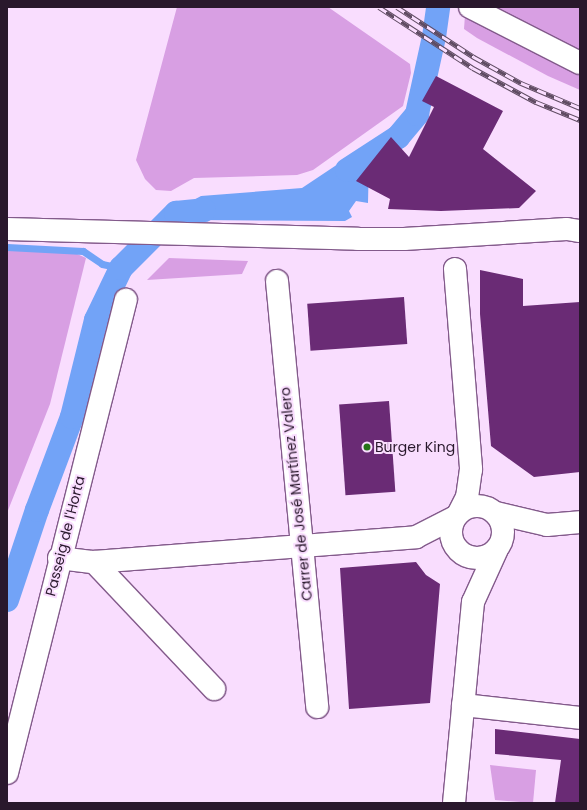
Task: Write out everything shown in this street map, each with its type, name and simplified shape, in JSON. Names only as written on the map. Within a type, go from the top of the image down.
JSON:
[{"type":"street","points":[[470,7],[580,63]]},
{"type":"street","points":[[7,229],[404,239],[576,228]]},
{"type":"street","points":[[454,803],[473,602],[467,565],[458,550],[451,532],[467,497],[471,469],[455,269]]},
{"type":"street","name":"Carrer de José Martínez Valero","points":[[276,281],[317,708]]},
{"type":"street","name":"Passeig de l'Horta","points":[[7,773],[59,558],[126,300]]},
{"type":"street","points":[[471,469],[503,528],[499,546],[473,602]]},
{"type":"street","points":[[416,537],[474,505],[547,525],[580,522]]},
{"type":"street","points":[[59,558],[94,562],[416,537],[458,550],[468,557],[483,557],[499,546],[547,525]]},
{"type":"street","points":[[94,562],[214,689]]},
{"type":"street","points":[[463,705],[580,718]]},
{"type":"shaded area","points":[[177,7],[328,7],[410,64],[411,73],[403,106],[313,170],[297,175],[194,178],[171,191],[156,190],[145,179],[136,160]]},
{"type":"shaded area","points":[[490,7],[580,7],[580,52]]},
{"type":"shaded area","points":[[465,15],[580,76],[580,90],[548,76],[477,38],[464,29]]},
{"type":"shaded area","points":[[7,250],[75,253],[86,258],[50,404],[7,513]]},
{"type":"shaded area","points":[[169,258],[248,261],[242,274],[147,280]]},
{"type":"shaded area","points":[[490,765],[536,770],[533,803],[495,800]]},
{"type":"water","points":[[368,144],[374,152],[369,158],[368,203],[356,201],[349,211],[352,217],[345,221],[198,220],[166,215],[201,196],[302,188]]},
{"type":"building","points":[[436,76],[503,111],[483,149],[536,191],[519,208],[441,211],[388,209],[390,199],[356,181],[391,137],[409,157],[434,107],[422,101]]},
{"type":"building","points":[[480,270],[523,279],[523,306],[580,302],[580,472],[534,477],[491,446],[480,314]]},
{"type":"building","points":[[404,297],[407,344],[311,351],[307,304]]},
{"type":"building","name":"Burger King","points":[[389,401],[395,492],[345,495],[339,404]]},
{"type":"building","points":[[416,562],[426,575],[440,584],[430,703],[349,709],[340,568]]},
{"type":"building","points":[[495,729],[580,739],[580,803],[555,803],[561,760],[495,754]]},
{"type":"waterway","points":[[347,170],[398,137],[417,114],[434,37],[438,7]]},
{"type":"waterway","points":[[7,600],[37,510],[72,417],[96,320],[121,268],[176,213],[204,210]]},
{"type":"waterway","points":[[7,247],[83,251],[102,264],[121,268]]},
{"type":"railway","points":[[379,7],[473,68],[536,102],[580,120]]},
{"type":"railway","points":[[397,7],[474,57],[521,83],[580,108]]},
{"type":"place","name":"Burger King","points":[[367,447]]}]
